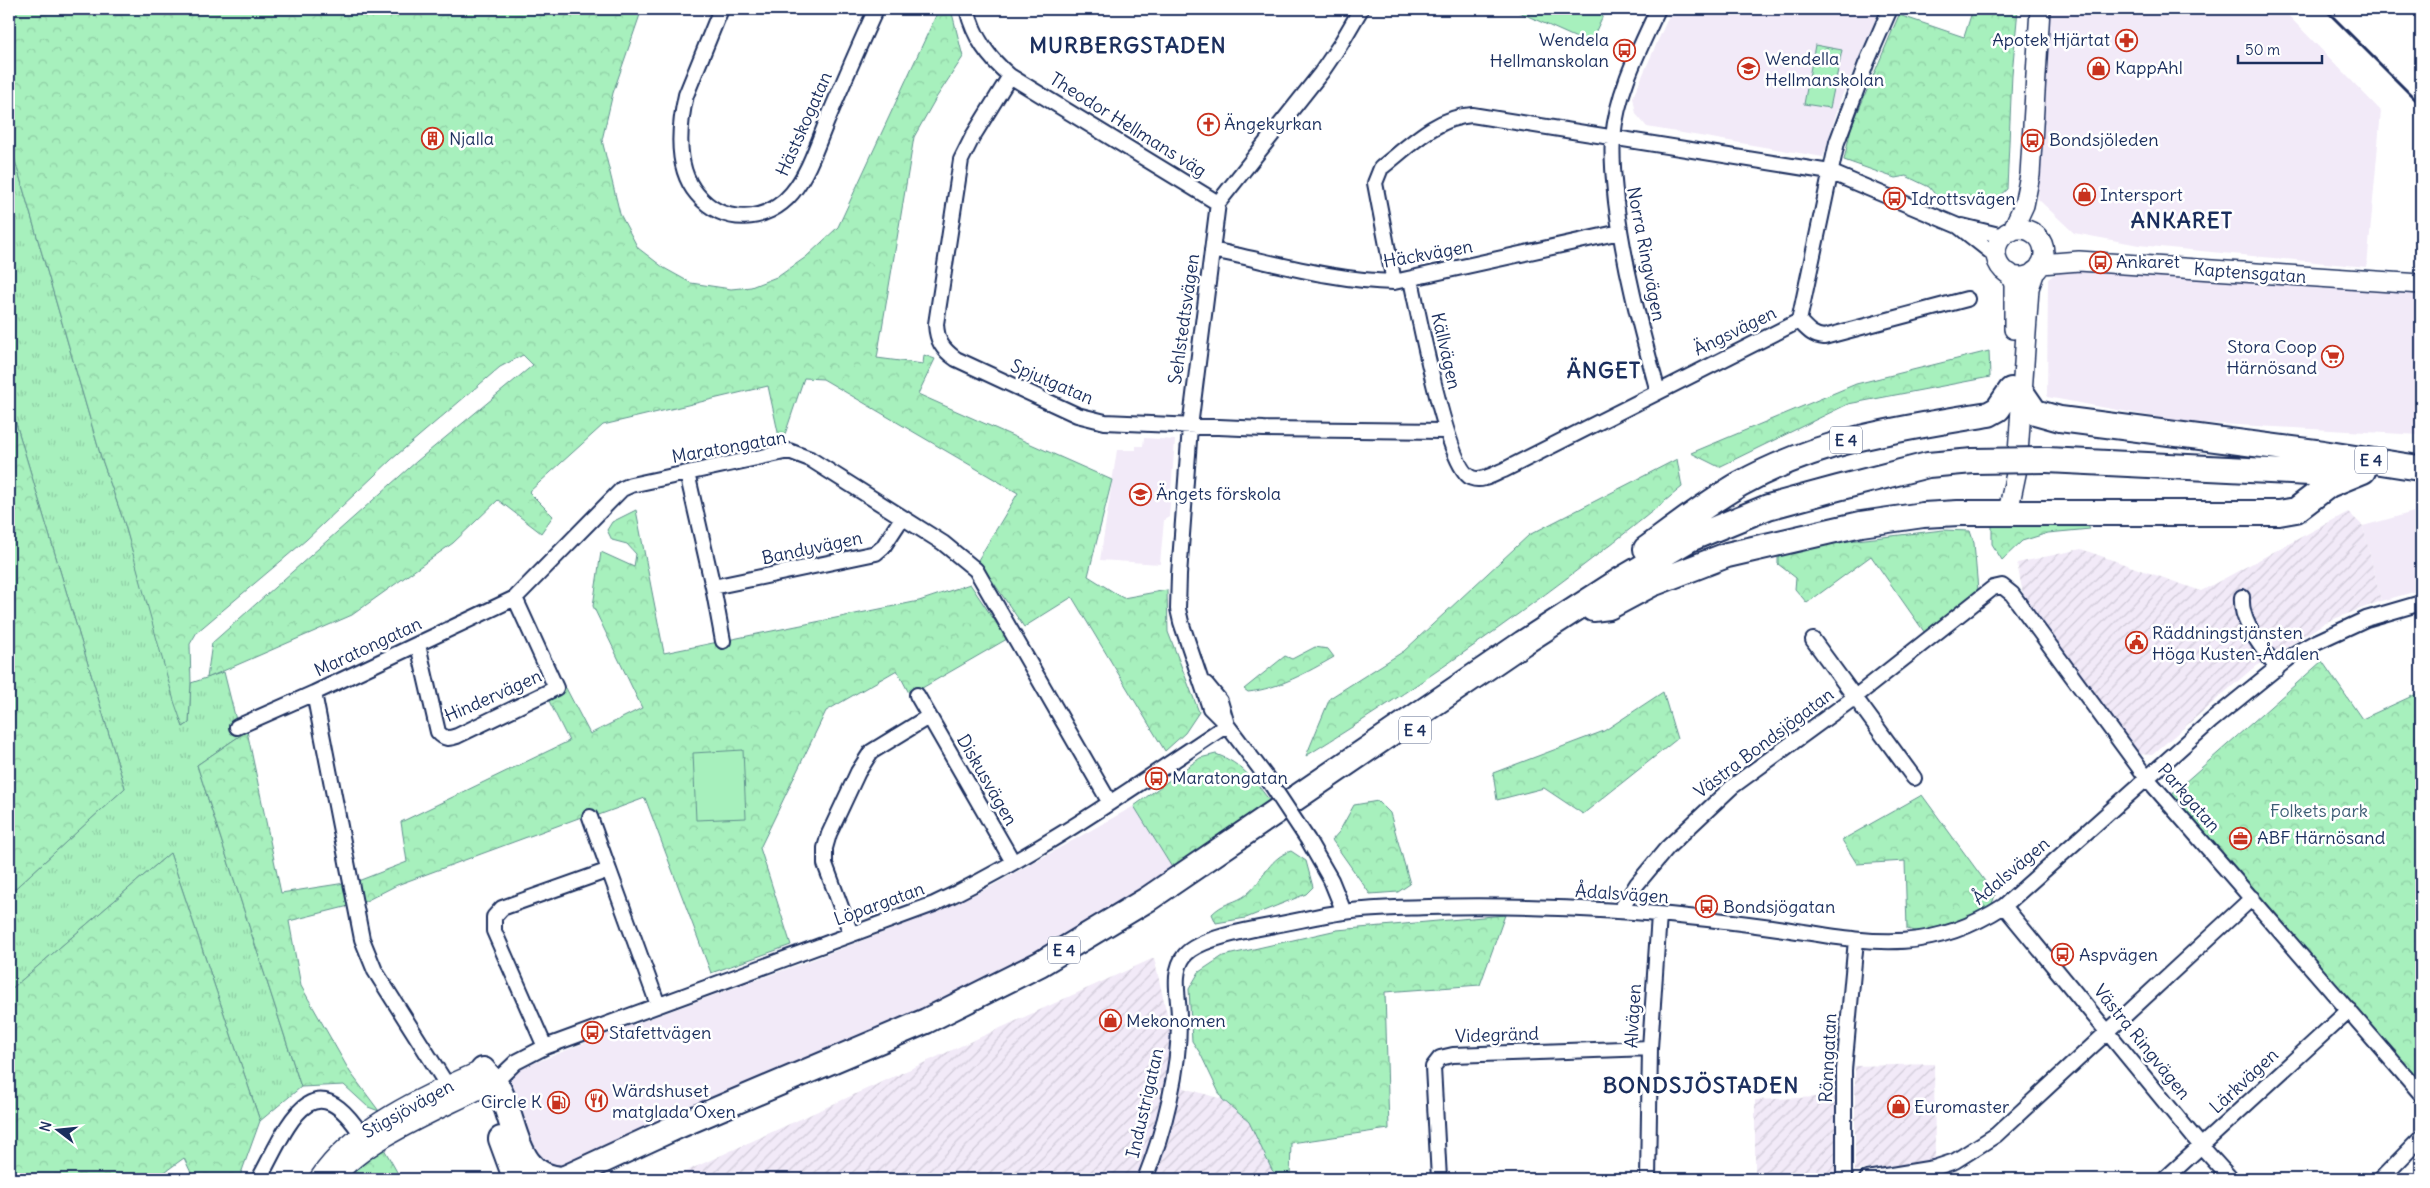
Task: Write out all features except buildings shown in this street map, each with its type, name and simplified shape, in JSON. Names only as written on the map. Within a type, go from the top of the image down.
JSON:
[{"type":"highway","name":"E 4","points":[[1607,590],[1621,570],[1647,549],[1723,494],[1766,471],[1809,452],[1851,439],[1879,432],[1990,414],[1998,410],[2017,392],[2035,412],[2060,419],[2323,453],[2420,468]]},
{"type":"highway","name":"E 4","points":[[564,1179],[678,1126],[926,1021],[1047,960],[1148,899],[1523,643],[1668,551],[1713,529],[1768,507],[1928,465],[1973,462],[2046,460],[2310,474],[2420,468]]},
{"type":"highway","name":"E 4","points":[[1593,609],[1609,607],[1681,571],[1726,555],[1824,532],[1913,516],[2008,512],[2279,512],[2296,510],[2329,485],[2363,472]]},
{"type":"highway","name":"E 4","points":[[591,1179],[902,1046],[965,1016],[1060,965],[1139,918],[1593,609],[1655,571],[1702,546],[1838,488]]},
{"type":"highway","points":[[487,1080],[524,1158],[532,1168],[542,1175],[564,1179]]},
{"type":"highway","points":[[487,1080],[514,1179]]},
{"type":"main road","points":[[2008,512],[2017,469],[2015,295],[2014,284],[2009,274],[2001,267],[1996,256],[1996,246],[2007,233],[2024,205],[2030,176],[2040,9]]},
{"type":"main road","points":[[2017,392],[2029,288],[2044,250],[2036,236],[2030,176]]},
{"type":"main road","points":[[2007,233],[2024,230],[2036,236]]},
{"type":"main road","name":"Kaptensgatan","points":[[2036,236],[2079,261]]},
{"type":"main road","name":"Kaptensgatan","points":[[2038,267],[2079,261],[2421,284]]},
{"type":"main road","points":[[2009,274],[2024,276],[2038,267]]},
{"type":"main road","name":"Stigsjövägen","points":[[319,1179],[341,1152],[361,1134],[448,1086],[487,1080]]},
{"type":"main road","name":"Stigsjövägen","points":[[333,1179],[357,1157],[394,1133],[487,1080]]},
{"type":"street","name":"Hästskogatan","points":[[721,9],[686,95],[683,108],[681,149],[687,176],[700,198],[720,212],[739,218],[760,215],[776,209],[798,185],[876,9]]},
{"type":"street","name":"Theodor Hellmans väg","points":[[967,9],[979,42],[991,59],[1010,76],[1218,204]]},
{"type":"street","points":[[1218,204],[1321,73],[1361,9]]},
{"type":"street","name":"Norra Ringvägen","points":[[1658,9],[1625,84],[1612,138],[1614,182],[1620,232],[1637,315],[1658,392]]},
{"type":"street","name":"Ängsvägen","points":[[1445,431],[1462,470],[1470,478],[1480,480],[1504,470],[1799,321],[1830,172],[1847,111],[1890,9]]},
{"type":"street","name":"Spjutgatan","points":[[1010,76],[960,160],[936,324],[937,338],[943,350],[956,360],[1077,415],[1105,422],[1190,427],[1445,431]]},
{"type":"street","points":[[1394,282],[1376,192],[1376,176],[1381,168],[1430,130],[1458,116],[1472,115],[1830,172],[1958,226],[1996,256]]},
{"type":"street","name":"Sehlstedtsvägen","points":[[1218,204],[1190,427],[1178,608],[1184,637],[1210,708],[1227,724],[1267,778],[1308,840],[1331,880],[1344,912]]},
{"type":"street","points":[[1958,226],[2007,233]]},
{"type":"street","name":"Häckvägen","points":[[1212,250],[1346,278],[1372,282],[1394,282],[1411,280],[1620,232]]},
{"type":"street","name":"Källvägen","points":[[1411,280],[1445,431]]},
{"type":"street","points":[[1799,321],[1810,333],[1824,337],[1967,300]]},
{"type":"street","name":"Maratongatan","points":[[237,727],[418,645],[515,598],[622,489],[631,485],[789,452],[810,459],[943,543],[976,570],[1110,803]]},
{"type":"street","points":[[687,473],[723,641]]},
{"type":"street","name":"Bandyvägen","points":[[713,588],[876,553],[883,547],[902,518]]},
{"type":"street","name":"Västra Bondsjögatan","points":[[1620,911],[1637,884],[1661,855],[1733,786],[1855,697],[1993,588],[1999,586]]},
{"type":"street","name":"Parkgatan","points":[[1999,586],[2012,594],[2146,777],[2421,1094]]},
{"type":"street","points":[[2242,597],[2244,612],[2251,632],[2276,668]]},
{"type":"street","name":"Hindervägen","points":[[418,645],[438,732],[442,737],[458,736],[556,688],[515,598]]},
{"type":"street","name":"Ådalsvägen","points":[[1178,974],[1179,965],[1185,954],[1196,946],[1256,929],[1344,912],[1460,906],[1620,911],[1768,927],[1856,940],[1900,942],[1950,934],[1979,922],[2004,906],[2146,777],[2211,721],[2294,654],[2338,631],[2381,614],[2421,603]]},
{"type":"street","name":"Västra Bondsjögatan","points":[[1812,640],[1914,778]]},
{"type":"street","name":"Maratongatan","points":[[314,693],[362,939],[375,971],[448,1086]]},
{"type":"street","name":"Diskusvägen","points":[[917,695],[1013,862]]},
{"type":"street","points":[[851,934],[826,864],[825,848],[829,834],[858,772],[870,752],[928,717]]},
{"type":"street","name":"Löpargatan","points":[[487,1080],[544,1047],[934,904],[971,887],[1110,803],[1227,724]]},
{"type":"street","points":[[590,817],[658,1005]]},
{"type":"street","points":[[544,1047],[494,931],[494,917],[502,908],[609,870]]},
{"type":"street","points":[[1867,1179],[1934,1168],[1955,1161],[1972,1152],[1996,1135],[2252,898]]},
{"type":"street","name":"Västra Ringvägen","points":[[2004,906],[2201,1146],[2231,1179]]},
{"type":"street","name":"Alvägen","points":[[1648,1179],[1650,1048],[1658,915]]},
{"type":"street","name":"Rönngatan","points":[[1844,1179],[1844,1070],[1856,940]]},
{"type":"street","name":"Industrigatan","points":[[1145,1179],[1164,1119],[1177,1052],[1179,1017],[1178,974]]},
{"type":"street","name":"Lärkvägen","points":[[2165,1179],[2349,1010]]},
{"type":"street","name":"Videgränd","points":[[1439,1179],[1433,1067],[1440,1058],[1453,1055],[1650,1048]]},
{"type":"street","points":[[259,1179],[293,1118],[302,1107],[312,1102],[324,1100],[336,1104],[361,1134]]},
{"type":"street","points":[[2381,1179],[2421,1138]]},
{"type":"shaded area","name":"Wendella Hellmanskolan","points":[[1672,9],[1880,9],[1841,98],[1823,157],[1647,127],[1636,114],[1633,97]]},
{"type":"shaded area","points":[[2050,9],[2282,9],[2381,111],[2367,267],[2139,245],[2074,233],[2038,199]]},
{"type":"shaded area","points":[[2064,268],[2421,294],[2421,435],[2183,422],[2047,397],[2048,279]]},
{"type":"shaded area","name":"Ängets förskola","points":[[1144,438],[1175,440],[1169,517],[1164,520],[1160,564],[1100,560],[1117,450],[1136,450],[1136,446],[1143,446]]},
{"type":"shaded area","points":[[2421,510],[2421,590],[2381,601],[2363,526]]},
{"type":"shaded area","points":[[2348,512],[2363,526],[2381,601],[2326,622],[2252,669],[2152,755],[2137,754],[2023,594],[2017,563],[2081,549],[2201,591]]},
{"type":"shaded area","points":[[1134,806],[1173,869],[1054,944],[956,995],[558,1168],[534,1160],[507,1084],[517,1070],[610,1033],[932,914],[992,886]]},
{"type":"shaded area","points":[[1154,958],[1184,1088],[1222,1099],[1249,1122],[1272,1170],[1280,1179],[669,1179]]},
{"type":"shaded area","points":[[1934,1064],[1935,1160],[1855,1171],[1855,1066]]},
{"type":"shaded area","points":[[1837,1096],[1840,1175],[1755,1179],[1755,1100]]},
{"type":"green space","points":[[9,9],[642,9],[613,93],[602,140],[620,214],[638,248],[664,268],[691,283],[731,289],[751,287],[779,276],[806,257],[838,227],[939,9],[951,9],[963,57],[936,98],[914,137],[877,358],[923,364],[924,355],[935,359],[918,394],[1112,480],[1088,576],[1123,598],[1167,590],[1168,632],[1199,712],[1185,733],[1165,751],[1072,597],[1024,627],[978,560],[1018,493],[823,379],[804,378],[781,446],[768,386],[603,425],[529,492],[553,516],[541,533],[498,500],[453,543],[352,615],[207,678],[212,643],[417,461],[533,365],[523,355],[500,367],[391,460],[306,540],[197,632],[190,644],[189,723],[183,727],[125,525],[101,457],[9,140]]},
{"type":"green space","points":[[1512,9],[1606,9],[1590,44]]},
{"type":"green space","points":[[1973,9],[2018,9],[2012,74],[2007,189],[1990,204],[1956,203],[1938,198],[1929,187],[1906,176],[1895,178],[1844,160],[1851,128],[1899,15],[1964,37]]},
{"type":"green space","points":[[1815,45],[1842,50],[1830,108],[1804,104]]},
{"type":"green space","points":[[9,140],[101,457],[125,525],[183,727],[189,723],[191,683],[224,672],[236,720],[247,731],[197,765],[301,1087],[260,1121],[170,853],[9,991],[9,894],[125,788],[9,400]]},
{"type":"green space","points":[[1989,351],[1990,377],[1848,404],[1719,467],[1691,453],[1856,384]]},
{"type":"green space","points":[[9,400],[125,788],[9,894]]},
{"type":"green space","points":[[1677,459],[1682,487],[1592,559],[1499,628],[1403,694],[1306,756],[1330,698],[1404,651],[1529,535]]},
{"type":"green space","points":[[636,510],[664,653],[919,601],[970,584],[1007,639],[910,695],[897,670],[826,711],[760,848],[791,945],[711,973],[645,798],[596,816],[584,816],[397,885],[360,904],[358,881],[407,862],[401,822],[569,741],[548,699],[566,688],[590,734],[642,708],[593,606],[601,552],[634,567],[636,554],[627,544],[612,540],[607,530],[612,522]]},
{"type":"green space","points":[[2086,523],[2090,529],[2048,533],[2022,541],[2002,560],[1992,544],[1992,525]]},
{"type":"green space","points":[[1943,530],[1970,531],[1974,543],[1978,590],[1925,633],[1871,556],[1807,603],[1795,589],[1796,578],[1778,564],[1778,552],[1831,543]]},
{"type":"green space","points":[[1315,647],[1328,649],[1334,657],[1282,684],[1248,692],[1244,689],[1285,656],[1292,659]]},
{"type":"green space","name":"Folkets park","points":[[2322,661],[2362,719],[2421,692],[2421,1085],[2355,1006],[2305,952],[2171,797],[2175,791]]},
{"type":"green space","points":[[1663,692],[1677,739],[1583,814],[1544,788],[1497,800],[1493,773],[1604,731]]},
{"type":"green space","points":[[247,731],[281,893],[345,883],[349,906],[289,921],[301,986],[350,1072],[379,1111],[368,1107],[344,1085],[301,1087],[197,765]]},
{"type":"green space","points":[[743,750],[746,818],[696,820],[693,753]]},
{"type":"green space","points":[[1216,754],[1248,774],[1272,804],[1173,869],[1134,806],[1200,758]]},
{"type":"green space","points":[[1922,795],[1995,895],[1990,910],[1929,934],[1907,929],[1905,861],[1857,864],[1842,840]]},
{"type":"green space","points":[[1378,801],[1390,813],[1410,884],[1398,892],[1370,894],[1332,840],[1339,832],[1354,805]]},
{"type":"green space","points":[[1291,851],[1306,861],[1313,887],[1306,894],[1246,918],[1216,923],[1212,914],[1250,892],[1276,860]]},
{"type":"green space","points":[[170,853],[260,1121],[239,1179],[194,1179],[184,1158],[155,1179],[9,1179],[9,991]]},
{"type":"green space","points":[[1505,915],[1480,985],[1385,992],[1389,1129],[1291,1143],[1290,1179],[1280,1179],[1272,1170],[1249,1122],[1222,1099],[1200,1053],[1192,1041],[1189,989],[1199,972],[1223,956],[1337,930]]},
{"type":"green space","points":[[383,1147],[401,1179],[347,1179]]},
{"type":"railway","points":[[2325,9],[2421,105]]},
{"type":"place","name":"Apotek Hjärtat","points":[[2126,40]]},
{"type":"place","name":"Wendela Hellmanskolan","points":[[1625,50]]},
{"type":"place","name":"KappAhl","points":[[2099,68]]},
{"type":"place","name":"Wendella Hellmanskolan","points":[[1749,69]]},
{"type":"place","name":"Ängekyrkan","points":[[1208,124]]},
{"type":"place","name":"Njalla","points":[[433,139]]},
{"type":"place","name":"Bondsjöleden","points":[[2033,140]]},
{"type":"place","name":"Intersport","points":[[2084,195]]},
{"type":"place","name":"Idrottsvägen","points":[[1895,199]]},
{"type":"place","name":"Ankaret","points":[[2100,262]]},
{"type":"place","name":"Stora Coop Härnösand","points":[[2333,357]]},
{"type":"place","name":"Ängets förskola","points":[[1140,494]]},
{"type":"place","name":"Räddningstjänsten Höga Kusten-Ådalen","points":[[2136,643]]},
{"type":"place","name":"Maratongatan","points":[[1156,778]]},
{"type":"place","name":"ABF Härnösand","points":[[2241,838]]},
{"type":"place","name":"Bondsjögatan","points":[[1707,907]]},
{"type":"place","name":"Aspvägen","points":[[2063,955]]},
{"type":"place","name":"Mekonomen","points":[[1110,1021]]},
{"type":"place","name":"Stafettvägen","points":[[593,1033]]},
{"type":"place","name":"Wärdshuset matglada Oxen","points":[[596,1101]]},
{"type":"place","name":"Circle K","points":[[558,1102]]},
{"type":"place","name":"Euromaster","points":[[1898,1107]]},
{"type":"district","name":"MURBERGSTADEN","points":[[1128,45]]},
{"type":"district","name":"ANKARET","points":[[2182,220]]},
{"type":"district","name":"ÄNGET","points":[[1604,370]]},
{"type":"district","name":"BONDSJÖSTADEN","points":[[1701,1085]]}]
